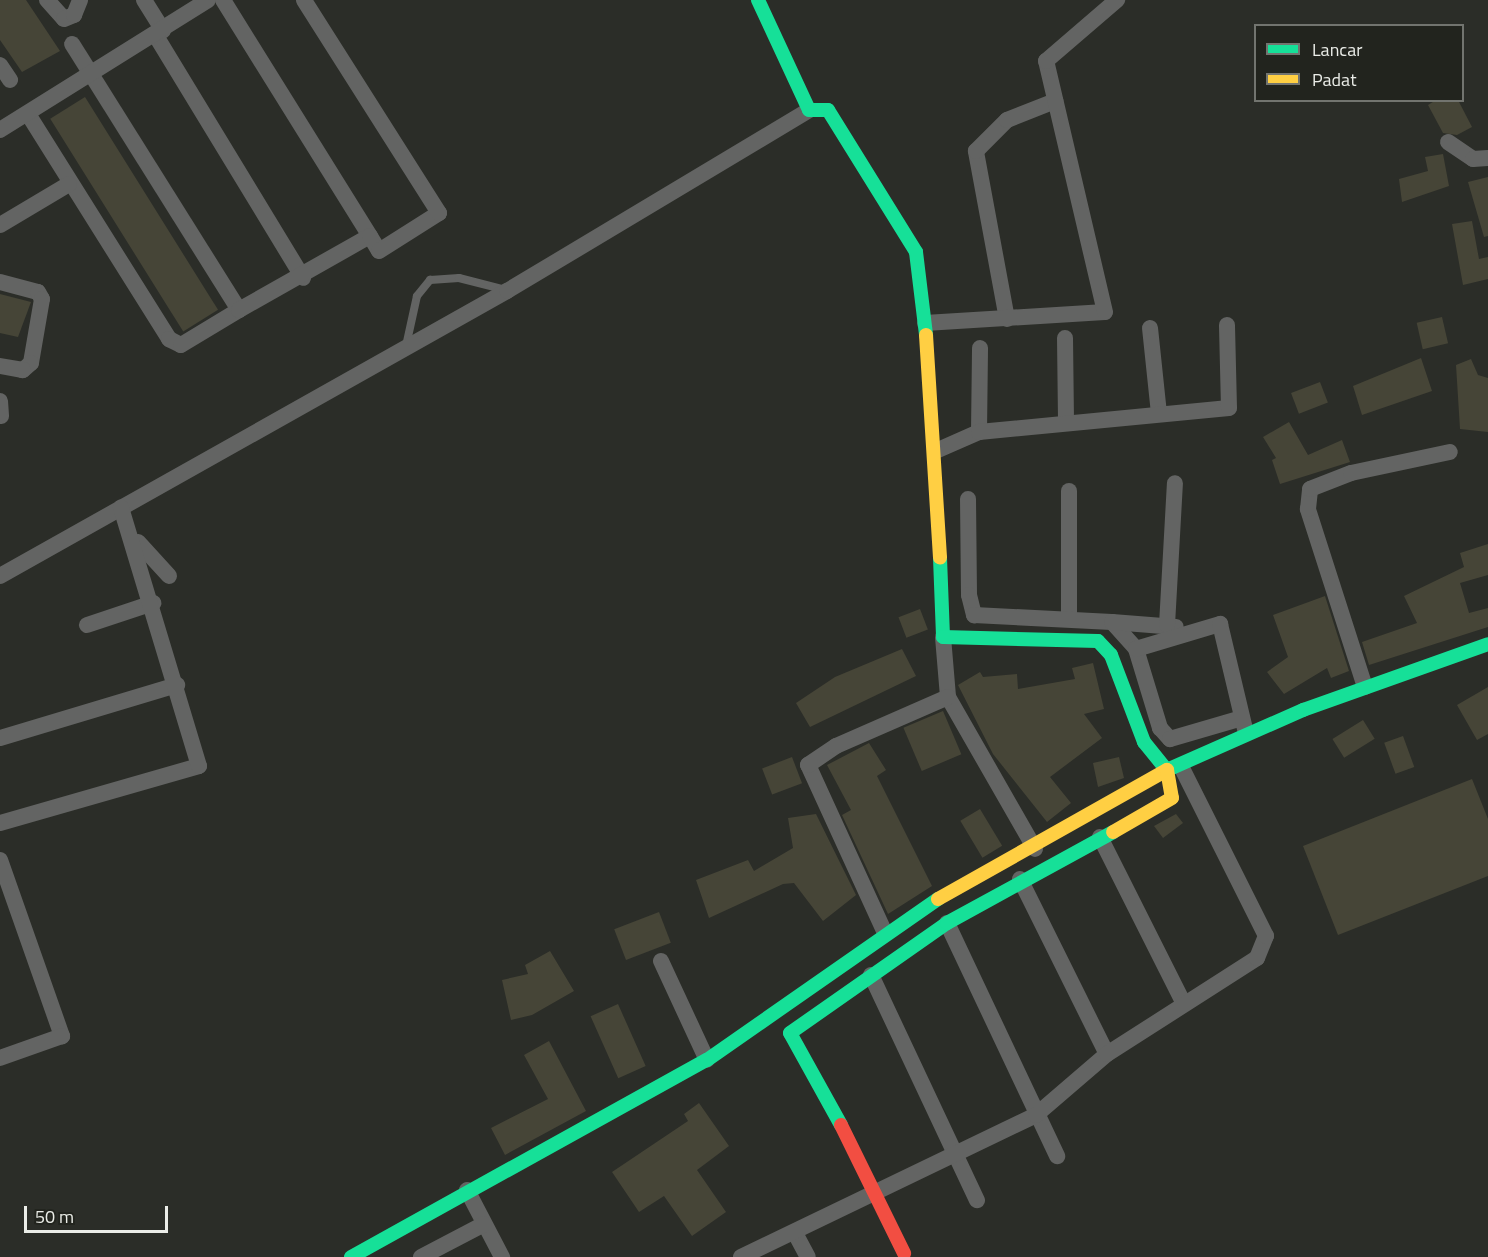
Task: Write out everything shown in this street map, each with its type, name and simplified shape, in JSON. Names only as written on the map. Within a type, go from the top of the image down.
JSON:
[{"type":"street","points":[[47,0],[64,19],[74,15],[80,0]]},
{"type":"street","points":[[144,0],[159,34],[303,278]]},
{"type":"street","points":[[0,130],[159,34],[208,0]]},
{"type":"street","points":[[224,0],[379,251],[439,213],[304,0]]},
{"type":"street","points":[[758,0],[809,110]]},
{"type":"street","points":[[925,322],[1105,312],[1046,61],[1117,0]]},
{"type":"street","points":[[72,44],[239,310]]},
{"type":"street","points":[[0,65],[10,80]]},
{"type":"street","points":[[1006,319],[976,152],[1007,120],[1055,101]]},
{"type":"street","points":[[0,576],[507,291],[809,110],[828,110],[846,134],[916,252],[938,450],[943,637],[948,697],[1035,849]]},
{"type":"street","points":[[28,114],[69,184],[174,344],[181,345],[239,310],[303,278],[370,236]]},
{"type":"street","points":[[1448,142],[1473,159],[1488,158]]},
{"type":"street","points":[[0,225],[69,184]]},
{"type":"street","points":[[0,282],[38,292],[42,299],[31,363],[23,370],[0,366]]},
{"type":"street","points":[[938,450],[979,432],[1229,408],[1227,325]]},
{"type":"street","points":[[1150,328],[1159,414]]},
{"type":"street","points":[[1065,338],[1066,423]]},
{"type":"street","points":[[979,432],[980,348]]},
{"type":"street","points":[[1365,687],[1308,510],[1310,489],[1352,473],[1450,452]]},
{"type":"street","points":[[1167,626],[1175,483]]},
{"type":"street","points":[[1069,490],[1069,618]]},
{"type":"street","points":[[968,499],[969,595],[974,615],[1069,618],[1189,630]]},
{"type":"street","points":[[0,823],[195,769],[199,762],[135,539],[121,508]]},
{"type":"street","points":[[135,539],[169,576]]},
{"type":"street","points":[[87,626],[153,603]]},
{"type":"street","points":[[1112,622],[1136,649],[1160,728],[1170,739],[1242,718]]},
{"type":"street","points":[[1136,649],[1189,630],[1222,626],[1246,737]]},
{"type":"street","points":[[741,1257],[1036,1115],[1107,1054],[1183,1002],[1257,958],[1266,943],[1174,769],[1144,742],[1111,655],[1098,641],[943,637]]},
{"type":"street","points":[[351,1257],[467,1190],[707,1059],[885,933],[935,901],[1035,849],[1174,769],[1365,687],[1488,644]]},
{"type":"street","points":[[0,738],[177,685]]},
{"type":"street","points":[[885,933],[808,765],[836,746],[948,697]]},
{"type":"street","points":[[904,1253],[878,1192],[790,1033],[947,923],[1020,879],[1172,798],[1174,769]]},
{"type":"street","points":[[1100,837],[1183,1002]]},
{"type":"street","points":[[0,860],[62,1036],[0,1058]]},
{"type":"street","points":[[1020,879],[1107,1054]]},
{"type":"street","points":[[947,923],[1057,1156]]},
{"type":"street","points":[[661,962],[707,1059]]},
{"type":"street","points":[[871,975],[977,1200]]},
{"type":"street","points":[[467,1190],[502,1257]]},
{"type":"street","points":[[421,1257],[484,1224]]},
{"type":"street","points":[[795,1233],[807,1257]]},
{"type":"lane","points":[[406,346],[417,296],[430,280],[459,278],[507,291]]},
{"type":"building","points":[[0,0],[26,0],[60,51],[22,72],[0,40]]},
{"type":"building","points":[[85,97],[218,310],[183,332],[50,119]]},
{"type":"building","points":[[1433,102],[1459,102],[1472,127],[1457,135],[1443,133],[1428,105]]},
{"type":"building","points":[[1443,154],[1449,186],[1402,202],[1399,179],[1428,171],[1425,157]]},
{"type":"building","points":[[1488,177],[1488,236],[1484,237],[1468,182]]},
{"type":"building","points":[[1472,221],[1479,259],[1488,257],[1488,279],[1463,285],[1452,224]]},
{"type":"building","points":[[0,294],[31,302],[18,337],[0,333]]},
{"type":"building","points":[[1442,317],[1448,343],[1423,349],[1417,323]]},
{"type":"building","points":[[1421,358],[1432,391],[1362,415],[1353,386]]},
{"type":"building","points":[[1471,359],[1478,375],[1488,378],[1488,432],[1460,429],[1456,365]]},
{"type":"building","points":[[1320,382],[1328,403],[1299,414],[1291,393]]},
{"type":"building","points":[[1289,422],[1308,455],[1342,440],[1350,462],[1280,484],[1272,460],[1276,458],[1263,437]]},
{"type":"building","points":[[1488,544],[1488,575],[1460,583],[1469,613],[1488,608],[1488,627],[1369,665],[1362,642],[1417,623],[1404,596],[1464,567],[1460,553]]},
{"type":"building","points":[[1325,596],[1349,671],[1331,678],[1327,668],[1284,694],[1267,672],[1288,657],[1273,615]]},
{"type":"building","points":[[920,609],[928,630],[906,638],[899,617]]},
{"type":"building","points":[[902,649],[916,676],[810,727],[796,703],[835,677]]},
{"type":"building","points":[[1093,663],[1104,709],[1084,714],[1102,738],[1050,777],[1071,803],[1047,822],[993,754],[958,685],[980,672],[983,677],[1017,674],[1018,689],[1075,679],[1072,668]]},
{"type":"building","points":[[1488,687],[1488,734],[1477,740],[1457,705]]},
{"type":"building","points":[[943,711],[961,754],[922,771],[903,728]]},
{"type":"building","points":[[1363,720],[1375,739],[1344,758],[1332,739]]},
{"type":"building","points":[[1403,736],[1414,767],[1395,774],[1384,743]]},
{"type":"building","points":[[869,743],[886,770],[877,776],[932,886],[888,914],[842,815],[851,810],[827,765]]},
{"type":"building","points":[[792,757],[802,783],[772,795],[762,768]]},
{"type":"building","points":[[1119,757],[1124,778],[1098,787],[1093,763]]},
{"type":"building","points":[[1472,779],[1488,819],[1488,876],[1338,935],[1303,846]]},
{"type":"building","points":[[980,809],[1002,846],[982,858],[960,821]]},
{"type":"building","points":[[816,814],[856,895],[823,921],[794,883],[783,884],[709,918],[696,880],[748,860],[754,871],[793,848],[788,818]]},
{"type":"building","points":[[1176,814],[1183,823],[1163,838],[1154,826]]},
{"type":"building","points":[[659,912],[671,943],[626,960],[614,929]]},
{"type":"building","points":[[550,951],[574,991],[532,1015],[511,1020],[502,980],[528,974],[525,965]]},
{"type":"building","points":[[618,1004],[646,1066],[618,1078],[591,1016]]},
{"type":"building","points":[[549,1041],[586,1111],[505,1155],[491,1128],[548,1099],[524,1055]]},
{"type":"building","points":[[699,1103],[729,1146],[697,1170],[726,1212],[692,1236],[664,1196],[639,1212],[612,1172],[688,1121],[684,1114]]},
{"type":"traffic: fast","points":[[758,0],[809,110],[828,110],[916,252],[926,335]]},
{"type":"traffic: fast","points":[[940,558],[943,637],[1098,641],[1111,655],[1144,742],[1167,770],[1303,710],[1488,644]]},
{"type":"traffic: fast","points":[[841,1125],[790,1033],[947,923],[1113,832]]},
{"type":"traffic: fast","points":[[351,1257],[707,1060],[938,899]]},
{"type":"traffic: slow","points":[[926,335],[940,558]]},
{"type":"traffic: slow","points":[[938,899],[1167,770],[1172,798],[1113,832]]},
{"type":"traffic: jam","points":[[841,1125],[904,1253]]}]
